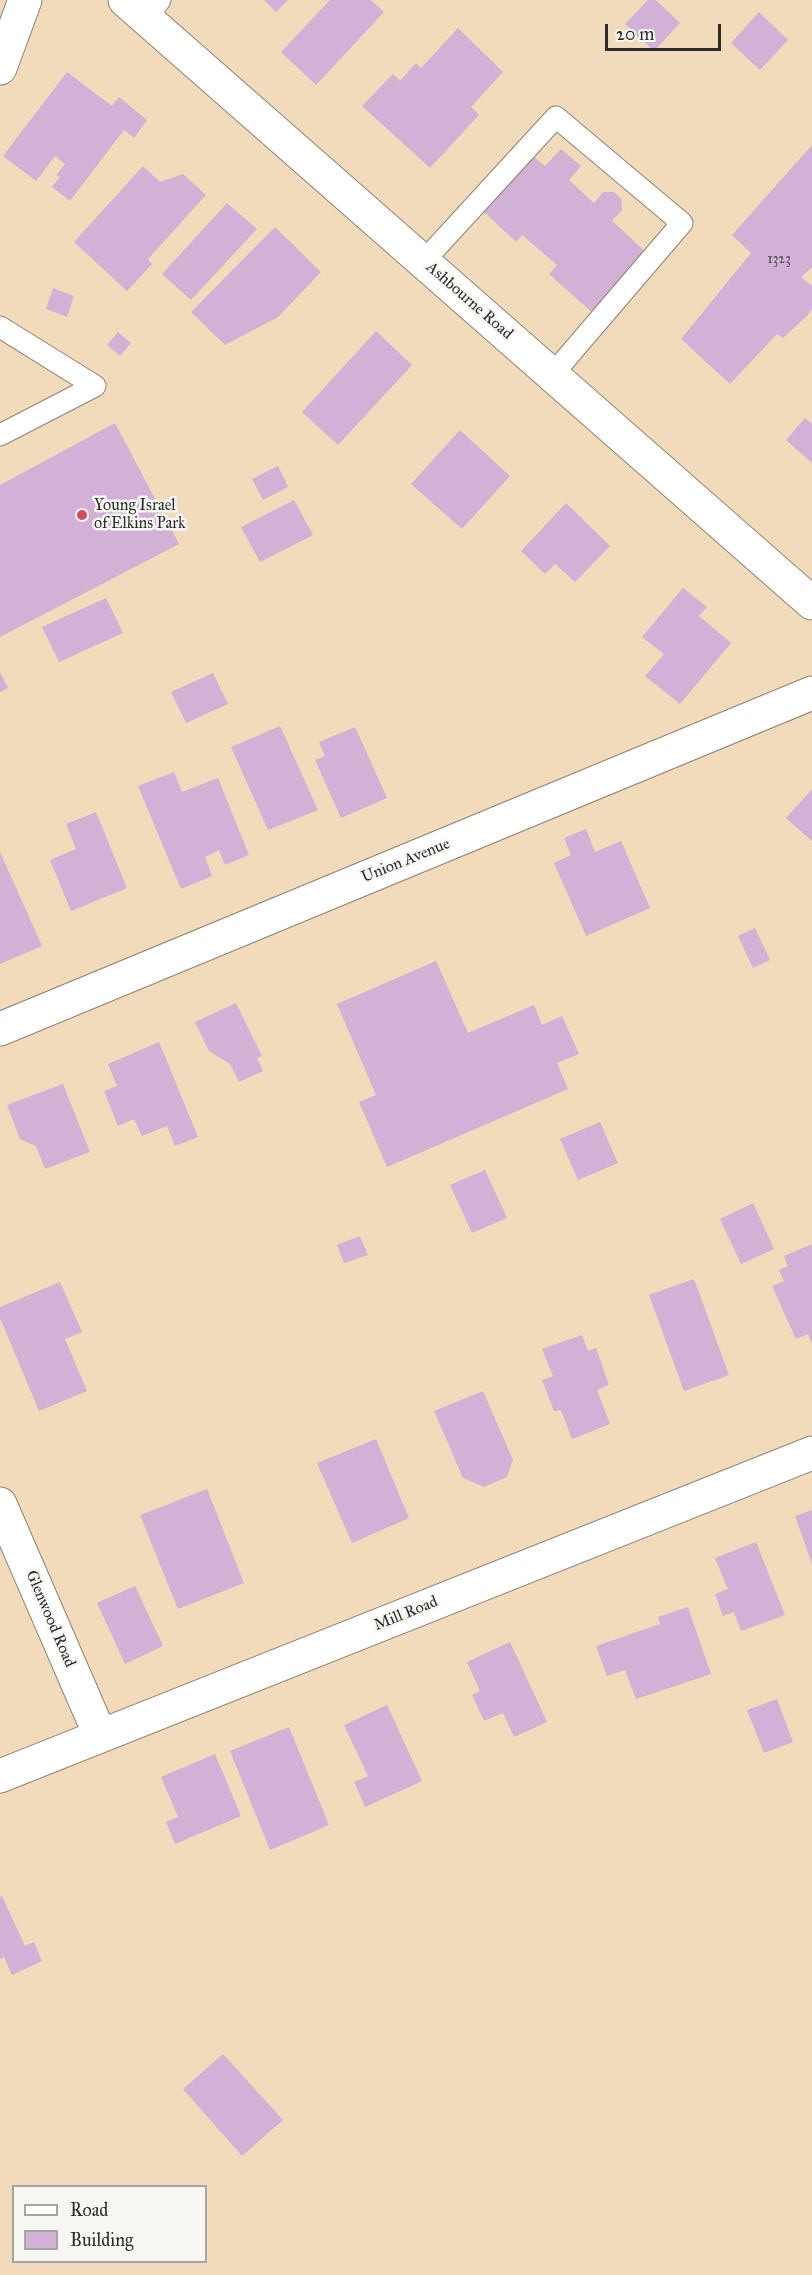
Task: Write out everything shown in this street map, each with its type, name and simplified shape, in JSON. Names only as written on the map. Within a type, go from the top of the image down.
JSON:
[{"type":"street","points":[[0,68],[25,0]]},
{"type":"street","name":"Ashbourne Road","points":[[144,6],[423,262],[812,603]]},
{"type":"street","name":"Union Avenue","points":[[0,1029],[812,693]]},
{"type":"street","name":"Mill Road","points":[[0,1776],[812,1453]]},
{"type":"street","name":"Glenwood Road","points":[[0,1504],[100,1735]]},
{"type":"lane","points":[[423,262],[556,117],[682,223],[552,375]]},
{"type":"lane","points":[[0,327],[95,386],[0,435]]},
{"type":"building","points":[[264,0],[288,0],[276,12]]},
{"type":"building","points":[[330,0],[371,0],[384,12],[316,85],[281,52]]},
{"type":"building","points":[[648,0],[656,0],[680,23],[654,51],[625,24]]},
{"type":"building","points":[[759,12],[788,40],[760,70],[731,43]]},
{"type":"building","points":[[458,28],[503,72],[471,107],[479,115],[430,168],[362,106],[393,74],[400,81],[416,63],[421,68]]},
{"type":"building","points":[[67,72],[112,106],[119,97],[147,120],[134,138],[124,130],[70,201],[52,187],[60,177],[56,175],[65,164],[55,156],[36,181],[3,156]]},
{"type":"building","points":[[812,145],[812,267],[801,277],[812,286],[812,309],[783,338],[777,334],[730,384],[681,339],[751,253],[732,235]]},
{"type":"building","points":[[561,149],[581,166],[569,180],[594,203],[603,192],[614,192],[621,199],[622,210],[612,221],[647,253],[594,314],[549,274],[557,265],[522,235],[516,242],[482,210],[532,155],[545,166]]},
{"type":"building","points":[[143,166],[160,182],[183,174],[206,195],[148,259],[152,264],[127,291],[74,242]]},
{"type":"building","points":[[227,203],[257,229],[191,300],[162,274]]},
{"type":"building","points":[[275,227],[321,272],[278,317],[225,345],[191,312]]},
{"type":"building","points":[[53,288],[74,296],[67,317],[46,309]]},
{"type":"building","points":[[376,331],[412,365],[338,445],[302,412]]},
{"type":"building","points":[[118,332],[131,343],[120,356],[107,345]]},
{"type":"building","points":[[805,418],[812,424],[812,463],[786,440]]},
{"type":"building","name":"Young Israel of Elkins Park","points":[[115,423],[179,544],[0,637],[0,485]]},
{"type":"building","points":[[460,430],[510,476],[462,529],[411,484]]},
{"type":"building","points":[[278,466],[288,487],[263,500],[252,479]]},
{"type":"building","points":[[294,500],[313,535],[260,562],[241,527]]},
{"type":"building","points":[[566,503],[610,546],[575,582],[555,564],[545,574],[521,551]]},
{"type":"building","points":[[683,588],[707,607],[699,616],[731,643],[680,704],[645,676],[664,654],[642,637]]},
{"type":"building","points":[[106,598],[123,633],[59,662],[42,627]]},
{"type":"building","points":[[0,672],[8,688],[0,692]]},
{"type":"building","points":[[213,673],[228,704],[186,723],[171,692]]},
{"type":"building","points":[[280,726],[318,810],[268,830],[231,747]]},
{"type":"building","points":[[355,727],[387,798],[341,818],[315,760],[325,756],[319,742]]},
{"type":"building","points":[[174,772],[182,792],[218,778],[249,855],[225,865],[219,850],[205,857],[212,876],[181,889],[138,786]]},
{"type":"building","points":[[812,789],[812,841],[786,818]]},
{"type":"building","points":[[96,812],[127,888],[71,911],[50,860],[76,849],[66,824]]},
{"type":"building","points":[[586,829],[595,852],[621,841],[650,908],[586,936],[554,863],[571,855],[564,838]]},
{"type":"building","points":[[0,852],[42,946],[0,964]]},
{"type":"building","points":[[755,928],[770,960],[753,968],[738,936]]},
{"type":"building","points":[[436,961],[468,1033],[534,1005],[542,1025],[562,1016],[579,1054],[557,1063],[568,1089],[387,1167],[359,1102],[376,1095],[337,1004]]},
{"type":"building","points":[[236,1003],[262,1056],[257,1058],[263,1071],[239,1082],[230,1064],[209,1051],[195,1022]]},
{"type":"building","points":[[159,1042],[198,1137],[175,1146],[167,1126],[142,1136],[134,1119],[118,1126],[104,1091],[117,1086],[108,1064]]},
{"type":"building","points":[[63,1084],[90,1152],[45,1169],[36,1146],[20,1139],[7,1105]]},
{"type":"building","points":[[600,1122],[618,1163],[578,1180],[560,1139]]},
{"type":"building","points":[[485,1170],[507,1218],[472,1233],[450,1185]]},
{"type":"building","points":[[753,1203],[774,1249],[741,1264],[720,1219]]},
{"type":"building","points":[[360,1236],[368,1255],[344,1263],[337,1245]]},
{"type":"building","points":[[812,1244],[812,1344],[808,1334],[796,1339],[772,1286],[784,1281],[779,1270],[788,1266],[784,1256]]},
{"type":"building","points":[[694,1279],[729,1375],[684,1391],[649,1295]]},
{"type":"building","points":[[60,1282],[82,1332],[65,1339],[87,1391],[39,1411],[0,1318],[0,1307]]},
{"type":"building","points":[[582,1335],[588,1351],[596,1348],[609,1385],[597,1390],[610,1424],[572,1439],[561,1410],[554,1411],[542,1380],[553,1376],[542,1349]]},
{"type":"building","points":[[483,1391],[513,1460],[507,1477],[484,1487],[463,1478],[434,1411]]},
{"type":"building","points":[[376,1439],[409,1518],[352,1543],[317,1463]]},
{"type":"building","points":[[207,1489],[244,1583],[178,1609],[140,1515]]},
{"type":"building","points":[[812,1510],[812,1564],[795,1516]]},
{"type":"building","points":[[756,1542],[785,1615],[741,1631],[734,1612],[723,1616],[715,1594],[728,1589],[715,1558]]},
{"type":"building","points":[[135,1586],[163,1646],[125,1664],[97,1603]]},
{"type":"building","points":[[688,1607],[711,1674],[636,1699],[625,1670],[607,1676],[596,1646],[660,1624],[658,1617]]},
{"type":"building","points":[[510,1642],[547,1722],[514,1737],[503,1713],[484,1721],[472,1695],[480,1691],[467,1662]]},
{"type":"building","points":[[777,1699],[793,1742],[764,1753],[747,1710]]},
{"type":"building","points":[[387,1705],[422,1781],[365,1807],[354,1782],[368,1776],[344,1725]]},
{"type":"building","points":[[289,1727],[329,1825],[270,1850],[230,1751]]},
{"type":"building","points":[[215,1754],[241,1816],[175,1844],[166,1822],[178,1817],[161,1777]]},
{"type":"building","points":[[2,1896],[25,1946],[34,1942],[42,1961],[12,1975],[4,1957],[0,1959],[0,1897]]},
{"type":"building","points":[[223,2054],[283,2120],[242,2156],[183,2089]]},
{"type":"place","name":"Young Israel of Elkins Park","points":[[82,515]]}]
